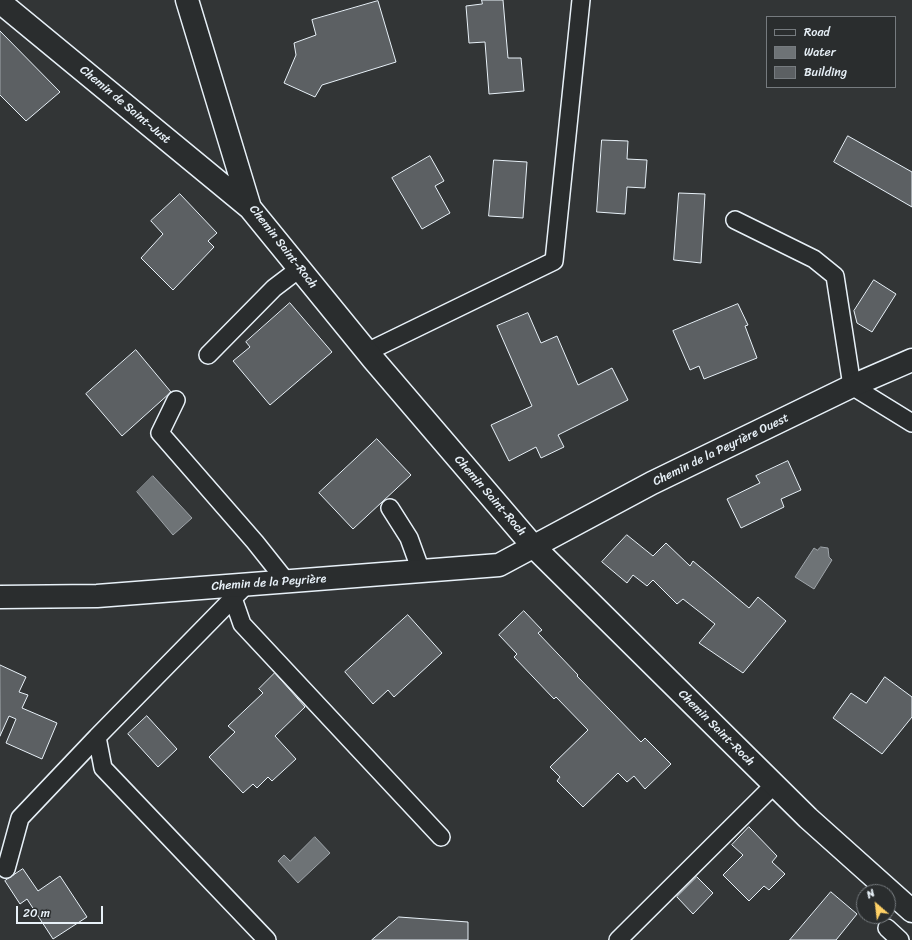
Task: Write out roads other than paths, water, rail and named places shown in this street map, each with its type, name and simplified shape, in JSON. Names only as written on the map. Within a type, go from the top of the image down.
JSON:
[{"type":"street","name":"Chemin Saint-Roch","points":[[187,0],[250,208],[367,352],[533,546],[808,818],[912,912]]},
{"type":"street","name":"Chemin de Saint-Just","points":[[0,2],[250,208]]},
{"type":"street","name":"Chemin de la Peyrière Ouest","points":[[533,546],[652,483],[852,386],[912,360]]},
{"type":"street","name":"Chemin de la Peyrière","points":[[0,597],[97,596],[240,591],[286,581],[499,565],[533,546]]},
{"type":"lane","points":[[367,352],[554,261],[582,0]]},
{"type":"lane","points":[[735,220],[814,260],[835,276],[852,386],[912,423]]},
{"type":"lane","points":[[208,355],[274,288],[299,269]]},
{"type":"lane","points":[[176,400],[160,433],[255,542],[286,581]]},
{"type":"lane","points":[[390,508],[409,538],[421,571]]},
{"type":"lane","points":[[6,869],[20,818],[240,591]]},
{"type":"lane","points":[[240,591],[242,624],[441,838]]},
{"type":"lane","points":[[97,737],[103,768],[267,940]]},
{"type":"lane","points":[[618,940],[774,785]]},
{"type":"lane","points":[[887,928],[900,940]]},
{"type":"water","points":[[153,476],[192,518],[173,535],[137,492]]},
{"type":"water","points":[[821,547],[828,548],[829,557],[832,560],[814,589],[795,577],[814,548],[817,550]]},
{"type":"water","points":[[315,837],[330,853],[298,883],[278,861],[284,855],[290,861]]}]
